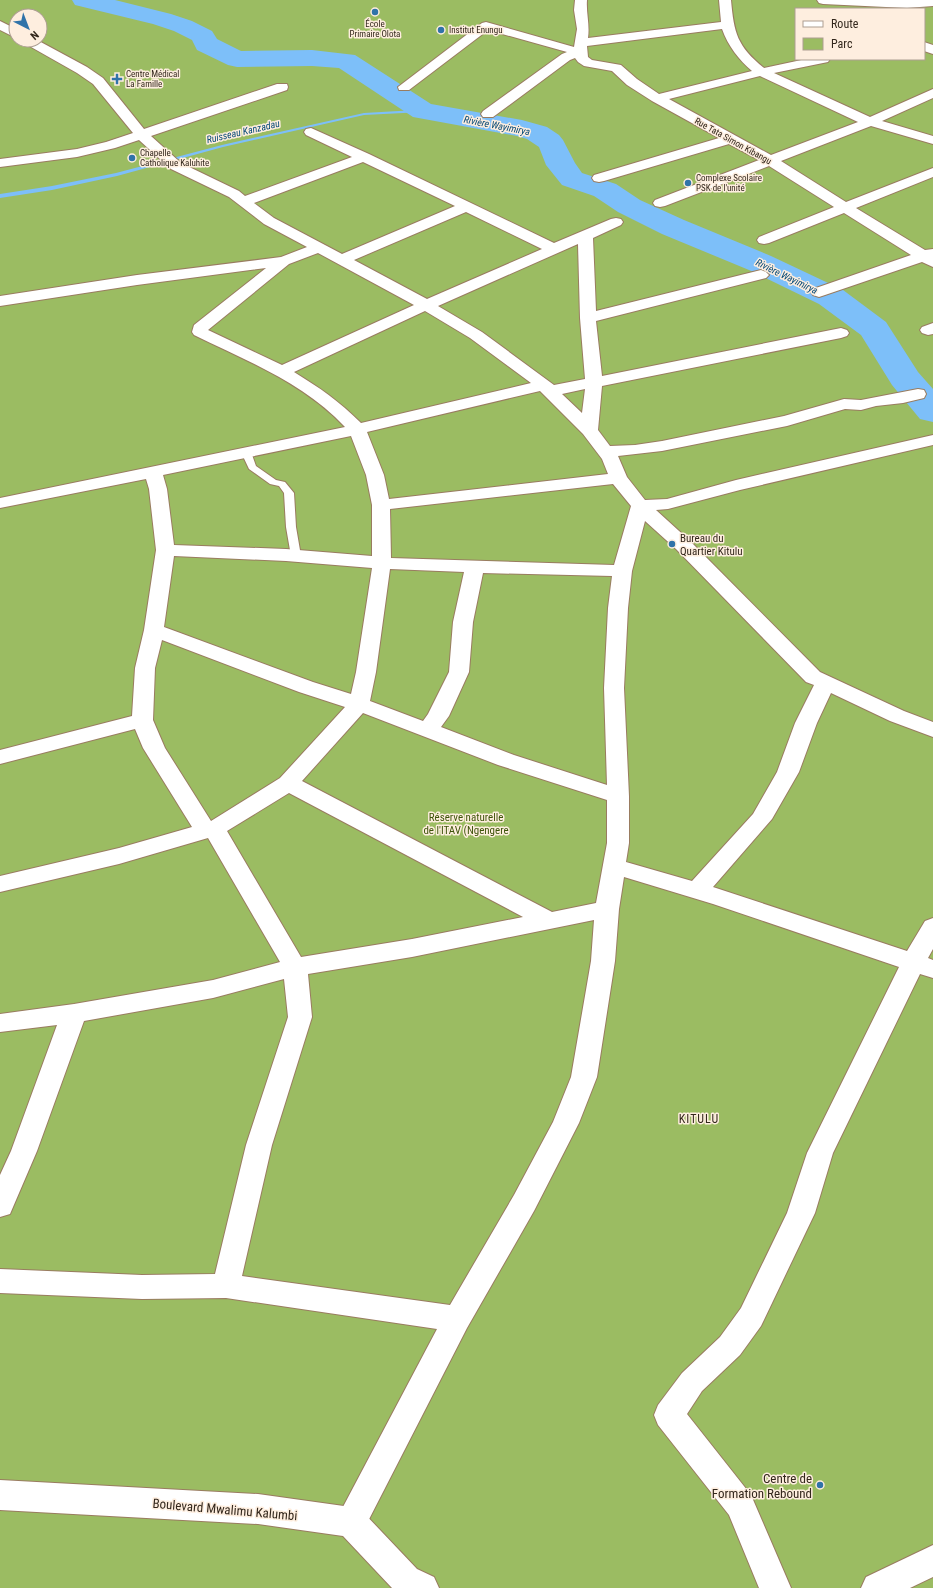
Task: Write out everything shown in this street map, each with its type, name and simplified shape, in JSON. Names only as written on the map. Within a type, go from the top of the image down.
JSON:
[{"type":"street","points":[[488,114],[580,47],[583,29],[580,10],[581,0]]},
{"type":"street","points":[[725,0],[727,25],[732,40],[738,50],[748,61],[762,72],[870,122],[933,140]]},
{"type":"street","points":[[823,0],[907,4],[933,2]]},
{"type":"street","points":[[404,87],[486,26],[580,47],[727,25]]},
{"type":"street","name":"Rue Tata Simon Kibangu","points":[[580,47],[582,59],[588,63],[616,68],[632,82],[657,98],[768,160],[845,208],[930,257]]},
{"type":"street","points":[[42,48],[82,70],[98,81],[141,134],[176,166],[234,194],[269,221],[426,305],[476,335],[547,388],[589,430],[606,451],[611,458],[618,478],[640,506],[684,545],[813,678],[933,730]]},
{"type":"street","points":[[657,98],[762,72],[819,60]]},
{"type":"street","points":[[0,163],[77,153],[110,145],[282,87]]},
{"type":"street","points":[[660,203],[768,160],[870,122],[933,94]]},
{"type":"street","points":[[311,132],[554,249]]},
{"type":"street","points":[[598,178],[730,139]]},
{"type":"street","points":[[245,201],[364,157]]},
{"type":"street","points":[[764,240],[933,172]]},
{"type":"street","points":[[341,260],[466,207]]},
{"type":"street","points":[[282,371],[426,305],[616,222]]},
{"type":"street","points":[[585,236],[588,318],[594,383],[589,430]]},
{"type":"street","points":[[0,301],[136,280],[284,261],[319,248]]},
{"type":"street","points":[[819,292],[930,257]]},
{"type":"street","points":[[0,884],[119,856],[210,830],[288,783],[359,704],[366,672],[377,588],[382,563],[381,505],[375,475],[357,429],[337,408],[323,397],[282,371],[200,332],[200,328],[207,322],[284,261]]},
{"type":"street","points":[[588,318],[761,275]]},
{"type":"street","points":[[0,503],[547,388],[594,383],[841,333]]},
{"type":"street","points":[[606,451],[635,450],[662,446],[787,421],[844,404],[861,405],[918,394]]},
{"type":"street","points":[[640,506],[668,504],[736,485],[933,440]]},
{"type":"street","points":[[153,472],[158,489],[165,550],[154,630],[144,668],[142,720],[154,748],[210,830],[295,967],[300,1017],[259,1145],[226,1286]]},
{"type":"street","points":[[381,505],[618,478]]},
{"type":"street","points":[[413,1585],[351,1522],[457,1319],[524,1203],[566,1123],[584,1077],[603,961],[607,909],[618,843],[618,796],[614,688],[618,608],[622,572],[640,506]]},
{"type":"street","points":[[165,550],[296,556],[382,563],[622,572]]},
{"type":"street","points":[[427,731],[438,716],[459,672],[463,622],[475,566]]},
{"type":"street","points":[[154,630],[306,687],[359,704],[506,760],[618,796]]},
{"type":"street","points":[[698,891],[761,819],[788,772],[806,723],[843,692]]},
{"type":"street","points":[[0,757],[142,720]]},
{"type":"street","points":[[288,783],[548,920]]},
{"type":"street","points":[[614,866],[698,891],[923,966]]},
{"type":"street","points":[[0,1023],[74,1013],[213,988],[295,967],[412,948],[607,909]]},
{"type":"street","points":[[775,1588],[740,1505],[669,1415],[692,1382],[730,1346],[752,1317],[801,1212],[820,1152],[923,966],[933,927]]},
{"type":"street","points":[[0,1206],[24,1151],[74,1013]]},
{"type":"street","points":[[0,1281],[142,1287],[226,1286],[457,1319]]},
{"type":"street","name":"Boulevard Mwalimu Kalumbi","points":[[0,1495],[258,1509],[351,1522]]},
{"type":"street","points":[[877,1588],[933,1560]]},
{"type":"lane","points":[[246,452],[252,467],[273,482],[282,484],[289,493],[291,527],[296,556]]},
{"type":"green space","name":"Réserve naturelle de l'ITAV (Ngengere","points":[[0,0],[933,0],[933,1588],[0,1588]]},
{"type":"waterway","name":"Rivière Wayimirya","points":[[84,0],[162,19],[183,26],[203,36],[206,44],[237,59],[312,58],[346,61],[423,111],[522,128],[537,133],[549,141],[553,146],[561,165],[572,179],[605,190],[629,206],[673,227],[760,263],[831,297],[874,329],[904,378],[933,411]]},
{"type":"waterway","name":"Ruisseau Kanzadau","points":[[0,196],[52,188],[117,174],[222,146],[364,114],[423,111]]},
{"type":"place","name":"École Primaire Olota","points":[[375,12]]},
{"type":"place","name":"Institut Enungu","points":[[441,30]]},
{"type":"place","name":"Centre Médical La Famille","points":[[117,79]]},
{"type":"place","name":"Chapelle Catholique Kaluhite","points":[[132,158]]},
{"type":"place","name":"Complexe Scolaire PSK de l'unité","points":[[688,183]]},
{"type":"place","name":"Bureau du Quartier Kitulu","points":[[672,544]]},
{"type":"place","name":"Centre de Formation Rebound","points":[[820,1485]]},
{"type":"district","name":"KITULU","points":[[699,1119]]}]
